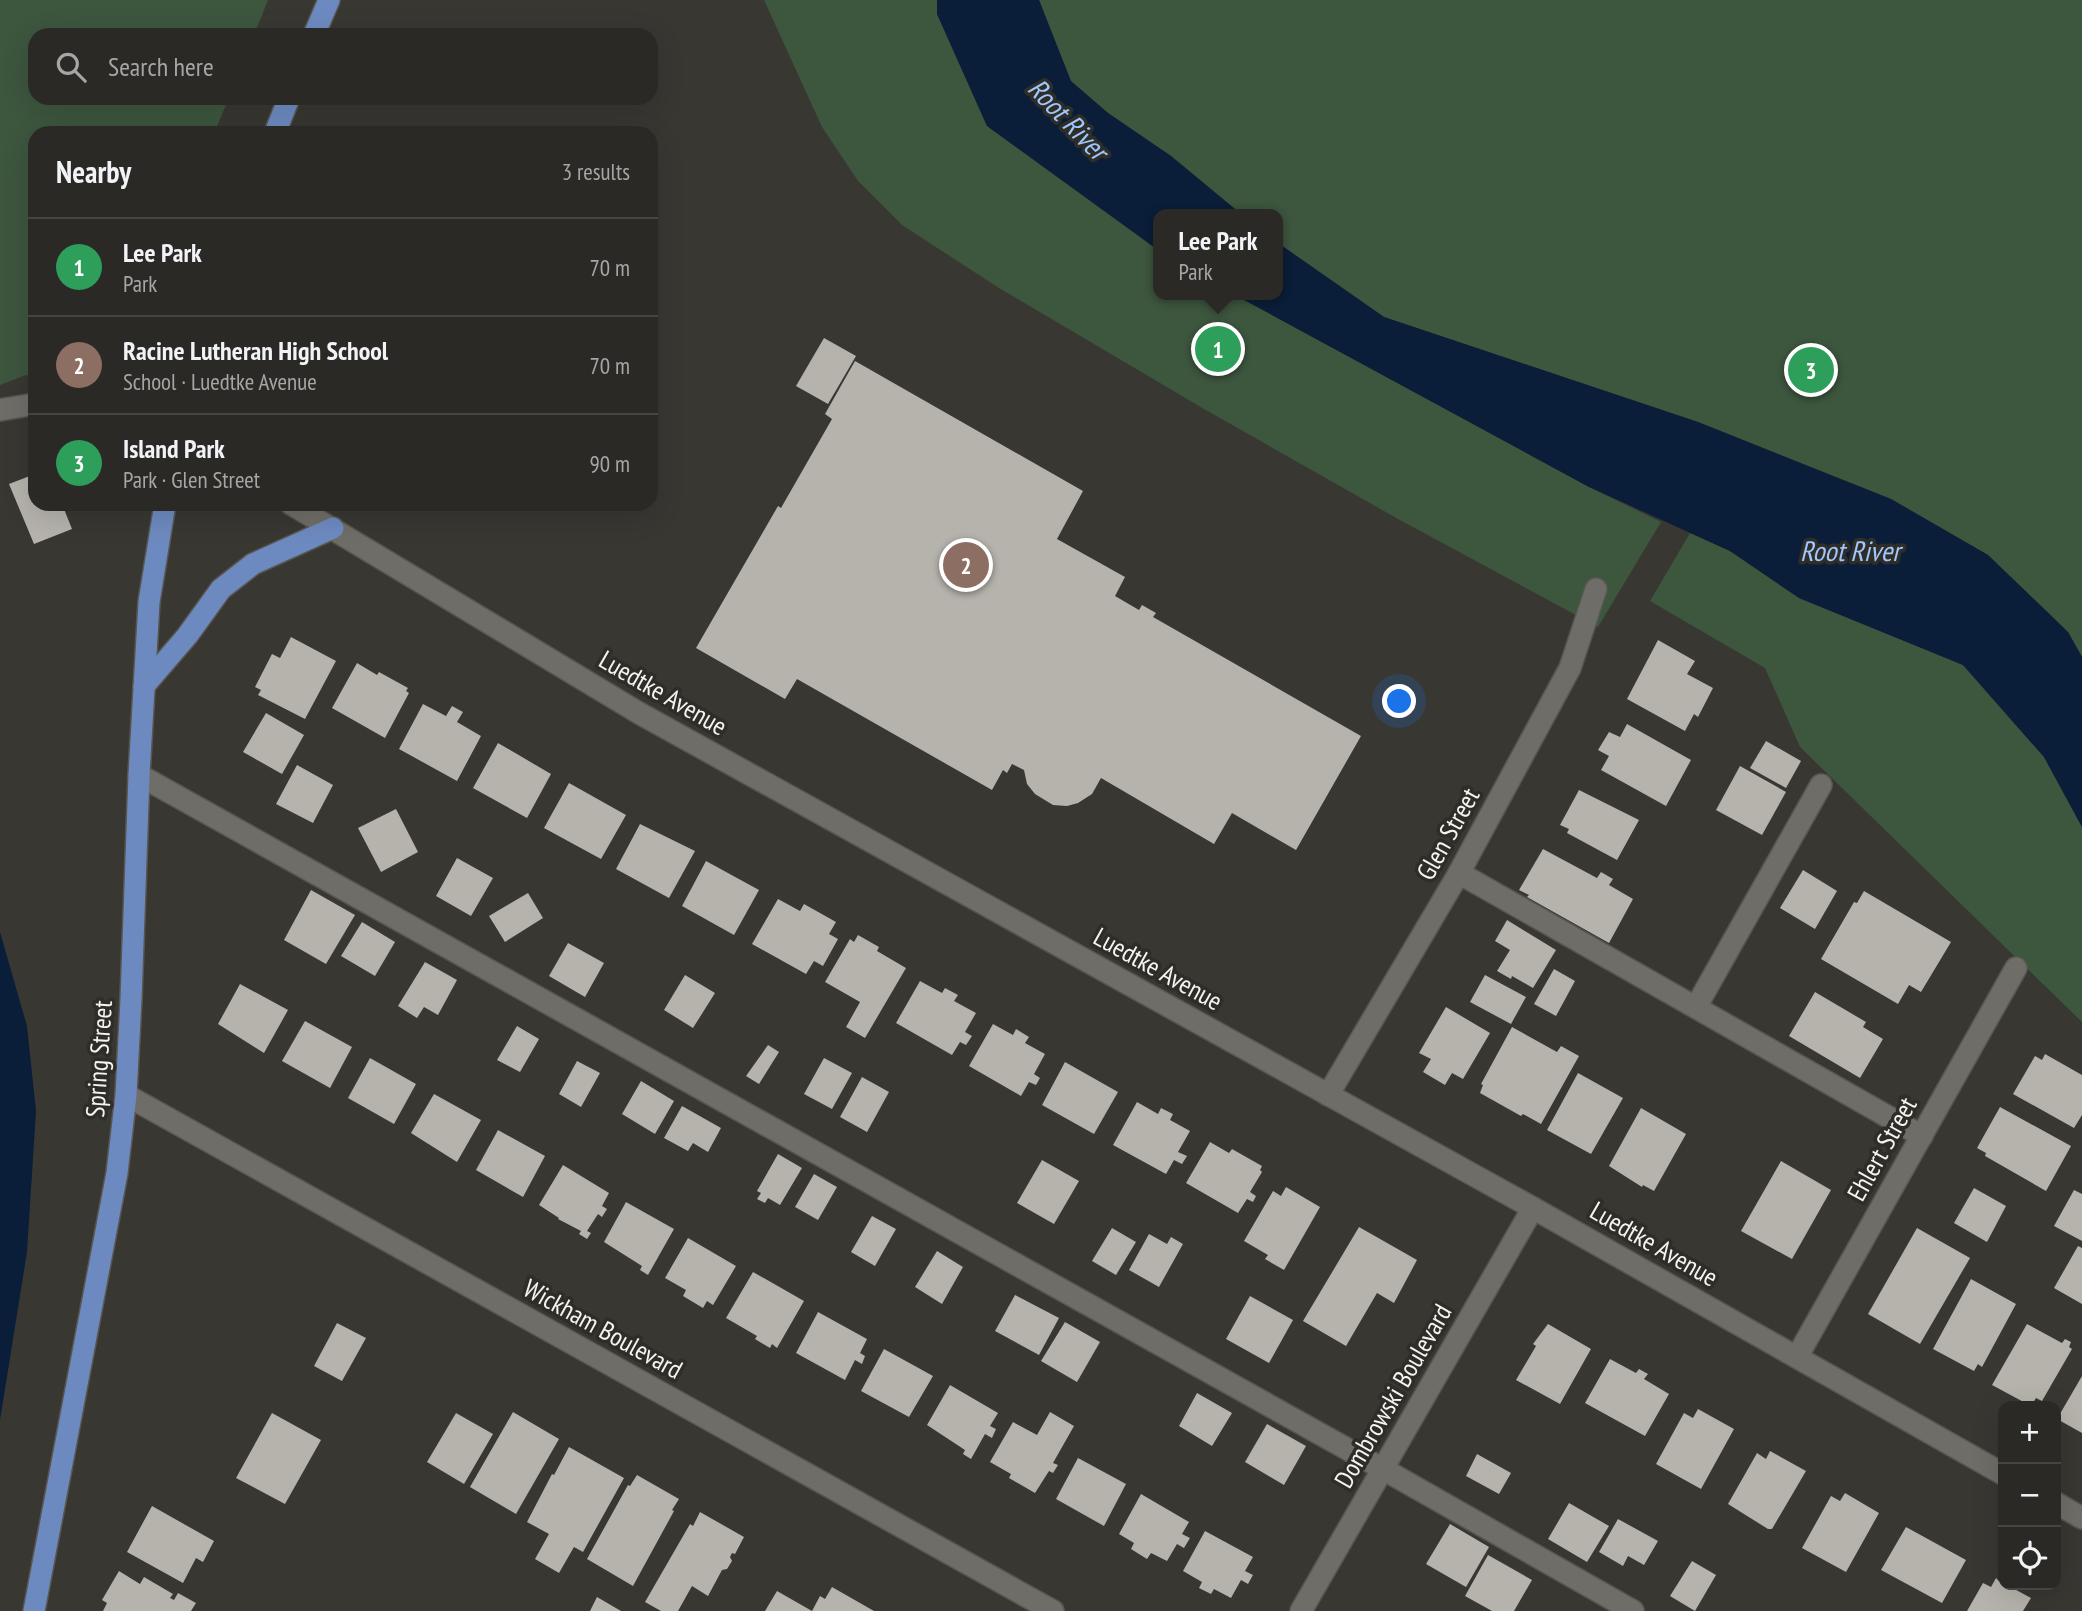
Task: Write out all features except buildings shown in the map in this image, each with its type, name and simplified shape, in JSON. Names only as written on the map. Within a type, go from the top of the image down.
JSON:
[{"type":"main road","points":[[317,28],[329,0]]},
{"type":"main road","points":[[278,126],[286,105]]},
{"type":"main road","name":"Spring Street","points":[[34,1611],[117,1174],[126,1096],[149,602],[163,511]]},
{"type":"main road","points":[[144,686],[187,636],[221,589],[253,564],[333,528]]},
{"type":"street","points":[[0,410],[28,405]]},
{"type":"street","name":"Luedtke Avenue","points":[[303,511],[639,713],[1533,1208],[1998,1471]]},
{"type":"street","name":"Glen Street","points":[[1328,1096],[1460,873],[1570,668],[1596,589]]},
{"type":"street","points":[[139,775],[1633,1611]]},
{"type":"street","points":[[1696,1007],[1821,785]]},
{"type":"street","points":[[1460,873],[1922,1136]]},
{"type":"street","name":"Ehlert Street","points":[[1797,1357],[2016,968]]},
{"type":"street","name":"Wickham Boulevard","points":[[126,1096],[1053,1611]]},
{"type":"street","name":"Dombrowski Boulevard","points":[[1301,1611],[1533,1208]]},
{"type":"street","points":[[2061,1506],[2082,1518]]},
{"type":"green space","points":[[0,0],[268,0],[257,28],[28,28],[28,105],[226,105],[217,126],[28,126],[28,375],[0,385]]},
{"type":"green space","points":[[764,0],[937,0],[937,14],[987,126],[1153,246],[1153,300],[1244,300],[1589,487],[1661,522],[1598,627],[1398,519],[999,288],[902,225],[858,181],[822,127]]},
{"type":"green space","points":[[1039,0],[2082,0],[2082,657],[2068,632],[1988,555],[1891,499],[1698,422],[1384,317],[1283,246],[1283,209],[1235,209],[1171,156],[1108,113],[1070,81]]},
{"type":"green space","points":[[1690,533],[1730,551],[1799,598],[1963,665],[2044,757],[2082,827],[2082,1022],[1800,747],[1765,668],[1650,601]]},
{"type":"water","name":"Root River","points":[[937,0],[1039,0],[1071,81],[1108,113],[1171,156],[1235,209],[1153,209],[1153,246],[987,126],[937,14]]},
{"type":"water","name":"Root River","points":[[1283,246],[1384,317],[1698,422],[1891,499],[1988,555],[2068,632],[2082,657],[2082,827],[2044,757],[1963,665],[1799,598],[1730,551],[1589,487],[1244,300],[1283,300]]},
{"type":"water","points":[[0,932],[27,1026],[36,1111],[27,1252],[0,1420]]},
{"type":"place","name":"Lee Park","points":[[1218,349]]},
{"type":"place","name":"Island Park","points":[[1811,370]]},
{"type":"place","name":"Racine Lutheran High School","points":[[966,565]]}]
